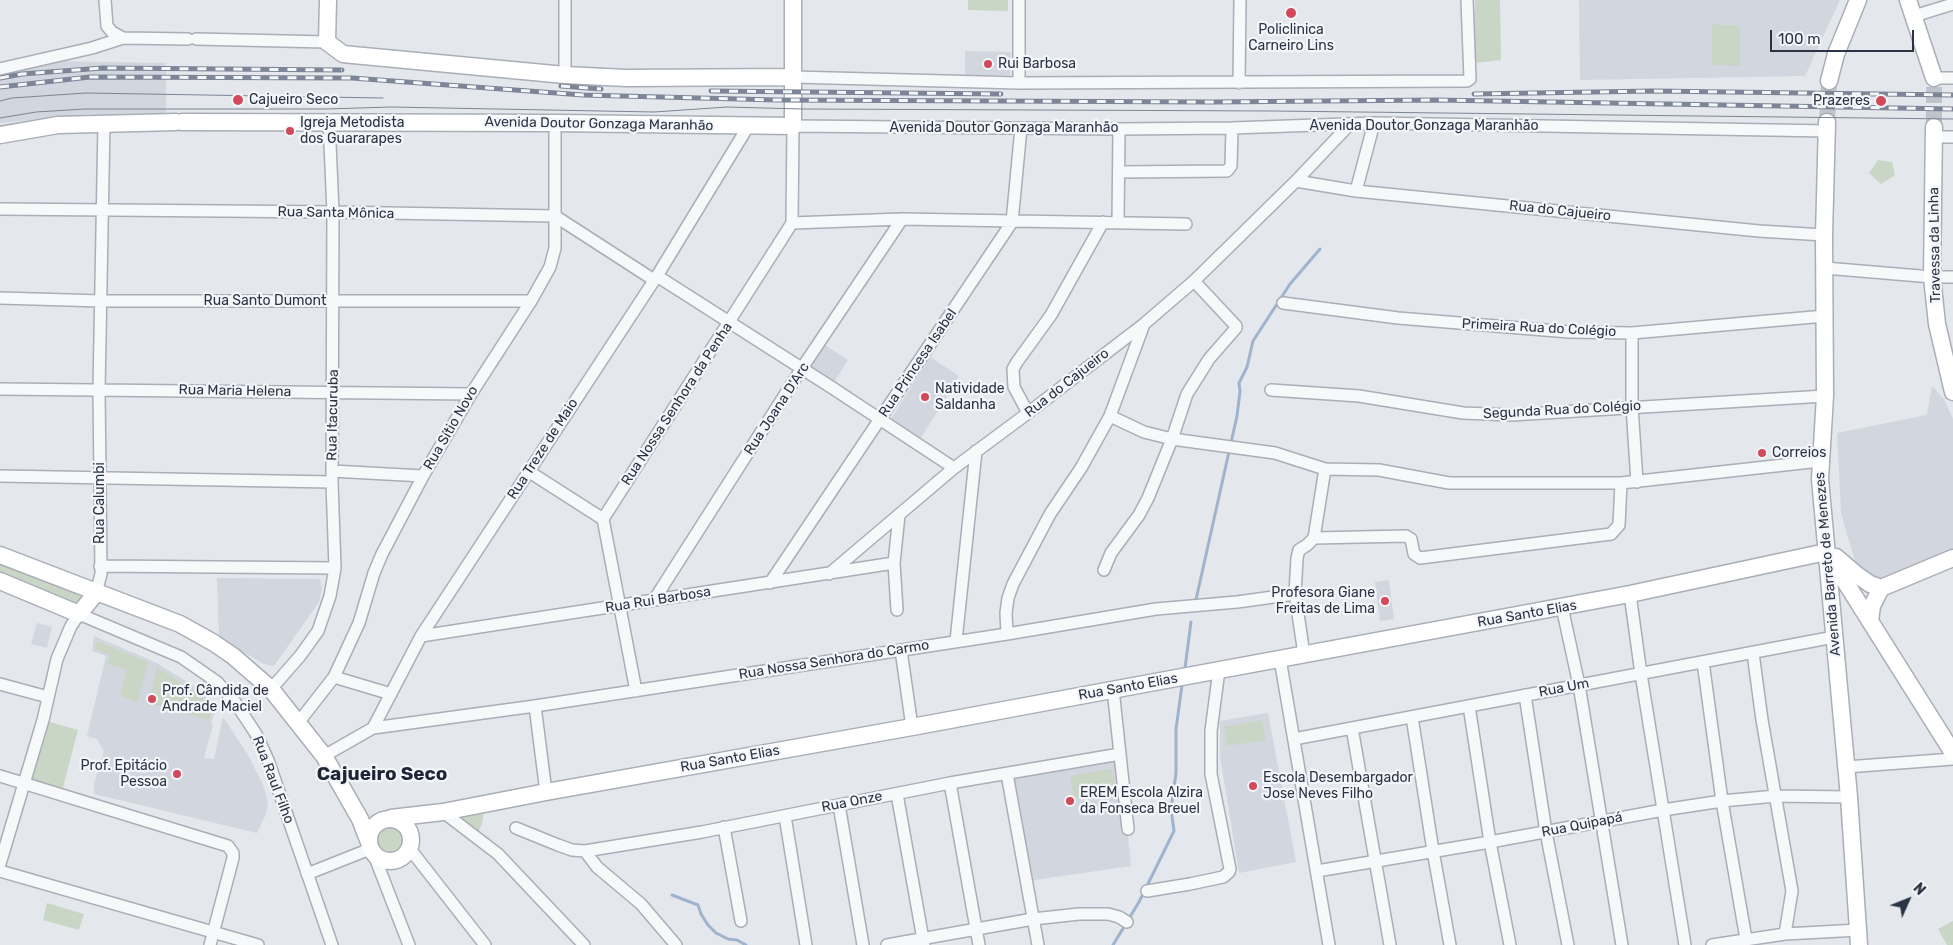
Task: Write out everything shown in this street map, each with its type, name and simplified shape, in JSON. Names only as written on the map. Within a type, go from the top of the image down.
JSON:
[{"type":"main road","points":[[328,0],[327,42],[343,54],[626,78],[794,78]]},
{"type":"main road","points":[[793,0],[793,126]]},
{"type":"main road","points":[[1829,81],[1836,54],[1858,0]]},
{"type":"main road","points":[[1908,0],[1914,8],[1934,78]]},
{"type":"main road","name":"Avenida Doutor Gonzaga Maranhão","points":[[0,135],[58,125],[104,122],[329,121],[793,126]]},
{"type":"main road","name":"Avenida Barreto de Menezes","points":[[1827,127],[1824,235],[1825,396],[1820,479],[1849,797],[1859,937]]},
{"type":"main road","name":"Travessa da Linha","points":[[1934,132],[1932,277],[1937,324],[1953,392]]},
{"type":"main road","points":[[1826,552],[1839,558],[1856,575],[1870,584],[1881,588]]},
{"type":"main road","points":[[1826,552],[1953,753]]},
{"type":"main road","name":"Rua Santo Elias","points":[[387,819],[436,813],[1562,607],[1826,552]]},
{"type":"main road","points":[[0,555],[164,618],[192,631],[233,656],[271,689],[324,756],[354,809],[371,848],[387,862],[394,862],[406,855],[436,813]]},
{"type":"main road","points":[[1870,621],[1872,606],[1881,588],[1953,558]]},
{"type":"main road","name":"Rua Raul Filho","points":[[0,581],[79,614]]},
{"type":"main road","name":"Rua Calumbi","points":[[79,614],[96,593]]},
{"type":"main road","points":[[354,809],[367,818],[387,819],[404,824],[409,829],[411,846]]},
{"type":"main road","points":[[371,848],[372,828],[387,819]]},
{"type":"street","points":[[105,0],[107,26],[112,32],[123,38]]},
{"type":"street","points":[[565,0],[565,74]]},
{"type":"street","points":[[1019,0],[1019,82]]},
{"type":"street","points":[[1239,83],[1240,0]]},
{"type":"street","points":[[794,78],[1239,83],[1469,80],[1467,0]]},
{"type":"street","points":[[1914,8],[1953,4]]},
{"type":"street","points":[[0,69],[92,48],[123,38],[327,42]]},
{"type":"street","points":[[1934,78],[1953,78]]},
{"type":"street","name":"Rua Itacuruba","points":[[271,689],[300,656],[318,630],[330,596],[335,568],[332,477],[333,212],[329,121]]},
{"type":"street","name":"Rua Calumbi","points":[[96,593],[100,584],[99,390],[104,122]]},
{"type":"street","name":"Rua Sítio Novo","points":[[298,723],[334,677],[362,616],[374,573],[382,554],[471,394],[530,301],[552,261],[555,248],[555,123]]},
{"type":"street","points":[[1356,190],[1374,123]]},
{"type":"street","name":"Avenida Doutor Gonzaga Maranhão","points":[[793,126],[1119,129],[1232,128],[1374,123],[1827,127]]},
{"type":"street","name":"Rua do Cajueiro","points":[[829,574],[954,468],[1144,324],[1194,281],[1296,181],[1350,124]]},
{"type":"street","name":"Rua Treze de Maio","points":[[373,728],[421,636],[655,278],[749,125]]},
{"type":"street","points":[[793,126],[792,224],[902,220],[1186,224]]},
{"type":"street","name":"Rua Princesa Isabel","points":[[770,583],[1012,222],[1022,128]]},
{"type":"street","points":[[1119,172],[1227,171],[1231,166],[1232,128]]},
{"type":"street","points":[[1118,222],[1119,129]]},
{"type":"street","points":[[1934,132],[1953,137]]},
{"type":"street","name":"Rua do Cajueiro","points":[[1296,181],[1356,190],[1759,231],[1824,235]]},
{"type":"street","name":"Rua Santa Mônica","points":[[0,209],[555,216]]},
{"type":"street","points":[[555,216],[605,250],[655,278],[802,368],[954,468]]},
{"type":"street","name":"Rua Joana D'Arc","points":[[654,600],[802,368],[902,220]]},
{"type":"street","points":[[1028,413],[1014,387],[1013,369],[1052,315],[1103,222]]},
{"type":"street","name":"Rua Nossa Senhora da Penha","points":[[603,519],[792,224]]},
{"type":"street","points":[[1825,268],[1932,277],[1953,276]]},
{"type":"street","points":[[1104,570],[1111,553],[1148,498],[1172,439],[1187,394],[1197,375],[1236,328],[1194,281]]},
{"type":"street","name":"Rua Santo Dumont","points":[[0,298],[102,301],[530,301]]},
{"type":"street","name":"Primeira Rua do Colégio","points":[[1283,303],[1398,318],[1569,332],[1632,333],[1825,316]]},
{"type":"street","points":[[1007,634],[1006,613],[1008,598],[1013,584],[1050,514],[1081,468],[1110,416],[1144,324]]},
{"type":"street","points":[[1632,333],[1632,406],[1637,482]]},
{"type":"street","name":"Rua Maria Helena","points":[[0,388],[471,394]]},
{"type":"street","name":"Segunda Rua do Colégio","points":[[1271,390],[1359,396],[1463,413],[1510,415],[1632,406],[1825,396]]},
{"type":"street","points":[[1110,416],[1144,432],[1172,439],[1275,454],[1325,469],[1380,470],[1449,483],[1621,483],[1820,461]]},
{"type":"street","points":[[956,641],[976,451]]},
{"type":"street","points":[[1314,538],[1325,469]]},
{"type":"street","points":[[528,471],[603,519],[636,690]]},
{"type":"street","points":[[0,476],[100,479],[424,476]]},
{"type":"street","points":[[1304,654],[1295,594],[1298,551],[1314,538],[1406,536],[1411,538],[1414,554],[1420,558],[1611,534],[1619,525],[1621,483]]},
{"type":"street","points":[[897,610],[894,563],[898,515]]},
{"type":"street","name":"Rua Rui Barbosa","points":[[421,636],[894,563]]},
{"type":"street","points":[[100,566],[335,568]]},
{"type":"street","name":"Rua Nossa Senhora do Carmo","points":[[373,728],[535,706],[1007,634],[1156,609],[1237,602],[1295,594]]},
{"type":"street","points":[[1630,594],[1641,674],[1685,945]]},
{"type":"street","points":[[1562,607],[1579,685],[1622,945]]},
{"type":"street","name":"Rua Calumbi","points":[[0,864],[43,720],[62,645],[79,614]]},
{"type":"street","name":"Rua Raul Filho","points":[[79,614],[181,657],[207,674],[227,692],[256,734],[268,760],[332,945]]},
{"type":"street","name":"Rua Um","points":[[1294,739],[1834,637]]},
{"type":"street","points":[[901,650],[912,726]]},
{"type":"street","points":[[1753,652],[1762,720],[1792,891],[1785,934]]},
{"type":"street","points":[[1280,659],[1329,945]]},
{"type":"street","points":[[1703,662],[1722,802],[1746,939]]},
{"type":"street","points":[[1147,891],[1223,877],[1230,869],[1211,774],[1211,731],[1218,670]]},
{"type":"street","points":[[334,677],[391,694]]},
{"type":"street","points":[[0,684],[48,697]]},
{"type":"street","points":[[1113,690],[1128,830]]},
{"type":"street","points":[[1525,696],[1546,832],[1568,945]]},
{"type":"street","points":[[535,706],[546,792]]},
{"type":"street","points":[[1469,706],[1490,842],[1510,945]]},
{"type":"street","points":[[1412,717],[1450,945]]},
{"type":"street","points":[[324,756],[373,728]]},
{"type":"street","points":[[1352,728],[1390,945]]},
{"type":"street","name":"Rua Onze","points":[[516,828],[572,850],[585,850],[724,827],[950,783],[1120,754]]},
{"type":"street","points":[[1846,767],[1953,759]]},
{"type":"street","points":[[1007,774],[1038,945]]},
{"type":"street","points":[[0,776],[223,844],[230,849],[233,858],[210,945]]},
{"type":"street","points":[[950,783],[979,945]]},
{"type":"street","points":[[897,794],[924,941]]},
{"type":"street","name":"Rua Quipapá","points":[[1317,871],[1663,810],[1776,796],[1849,797]]},
{"type":"street","points":[[839,805],[863,945]]},
{"type":"street","points":[[436,813],[498,854],[584,945]]},
{"type":"street","points":[[785,816],[806,945]]},
{"type":"street","points":[[724,827],[741,922]]},
{"type":"street","points":[[411,846],[485,945]]},
{"type":"street","points":[[307,874],[371,848],[410,945]]},
{"type":"street","points":[[585,850],[597,867],[641,904],[676,945]]},
{"type":"street","points":[[0,871],[258,945]]},
{"type":"street","points":[[887,945],[924,941],[1033,919],[1098,913],[1119,917],[1127,922]]},
{"type":"street","points":[[1712,945],[1785,934],[1859,937]]},
{"type":"shaded area","points":[[1579,0],[1840,0],[1805,76],[1580,80]]},
{"type":"shaded area","name":"Rui Barbosa","points":[[965,51],[1011,52],[1010,75],[965,75]]},
{"type":"shaded area","points":[[51,61],[166,63],[166,113],[78,115],[0,123],[0,74]]},
{"type":"shaded area","points":[[825,345],[848,360],[831,387],[808,372]]},
{"type":"shaded area","name":"Natividade Saldanha","points":[[930,357],[959,376],[921,438],[891,419]]},
{"type":"shaded area","points":[[1932,386],[1944,399],[1953,419],[1953,551],[1868,583],[1856,565],[1841,513],[1837,433],[1927,415]]},
{"type":"shaded area","points":[[217,578],[320,579],[322,588],[319,602],[274,666],[264,664],[219,638]]},
{"type":"shaded area","name":"Profesora Giane Freitas de Lima","points":[[1389,580],[1394,619],[1380,621],[1375,582]]},
{"type":"shaded area","points":[[37,623],[52,627],[47,648],[31,644]]},
{"type":"shaded area","points":[[94,636],[155,662],[194,686],[216,707],[204,758],[214,759],[223,717],[248,755],[263,785],[268,802],[266,814],[257,833],[94,794],[94,784],[104,751],[97,739],[87,736],[106,656],[92,651]]},
{"type":"shaded area","name":"Escola Desembargador Jose Neves Filho","points":[[1268,713],[1296,862],[1239,873],[1220,756],[1220,721]]},
{"type":"shaded area","name":"EREM Escola Alzira da Fonseca Breuel","points":[[1120,758],[1131,866],[1028,881],[1013,776]]},
{"type":"green space","points":[[968,0],[1008,0],[1008,11],[968,10]]},
{"type":"green space","points":[[1475,0],[1500,0],[1501,60],[1475,63]]},
{"type":"green space","points":[[1712,24],[1740,26],[1740,66],[1712,65]]},
{"type":"green space","points":[[1878,160],[1892,162],[1895,175],[1881,184],[1869,173]]},
{"type":"green space","points":[[0,556],[84,589],[87,603],[75,612],[0,581]]},
{"type":"green space","points":[[97,641],[148,662],[138,702],[120,696],[126,670],[107,664],[110,655],[95,649]]},
{"type":"green space","points":[[157,667],[192,690],[212,707],[209,720],[149,703]]},
{"type":"green space","points":[[43,720],[78,730],[61,795],[24,783]]},
{"type":"green space","points":[[1262,720],[1266,740],[1227,746],[1224,727]]},
{"type":"green space","points":[[1112,769],[1115,790],[1074,798],[1070,776]]},
{"type":"green space","points":[[484,809],[482,824],[477,836],[451,815]]},
{"type":"green space","points":[[391,823],[398,824],[404,828],[408,834],[408,848],[404,854],[398,858],[391,859],[384,858],[378,854],[374,848],[373,841],[374,834],[378,828],[384,824]]},
{"type":"green space","points":[[47,903],[84,914],[79,930],[43,920]]},
{"type":"green space","points":[[1953,921],[1953,945],[1947,945],[1938,929]]},
{"type":"waterway","points":[[1195,604],[1237,416],[1239,383],[1247,367],[1253,341],[1290,284],[1320,249]]},
{"type":"waterway","points":[[1185,668],[1191,622]]},
{"type":"waterway","points":[[1113,945],[1139,902],[1174,831],[1171,809],[1176,773],[1176,729],[1182,685]]},
{"type":"waterway","points":[[672,895],[698,905],[708,925],[716,933],[746,945]]},
{"type":"tunnel","points":[[1934,78],[1934,127]]},
{"type":"tunnel","points":[[1827,122],[1829,81]]},
{"type":"tram line","points":[[0,101],[12,98],[86,93],[383,98]]},
{"type":"tram line","points":[[0,118],[36,112],[85,109],[326,109],[391,107],[654,112],[727,107],[1953,119]]},
{"type":"railway","points":[[0,78],[22,74],[103,68],[342,70]]},
{"type":"railway","points":[[0,87],[90,77],[352,78],[583,95],[777,100],[1212,102],[1436,100],[1953,109]]},
{"type":"railway","points":[[561,86],[601,89]]},
{"type":"railway","points":[[711,91],[1001,94]]},
{"type":"railway","points":[[1474,94],[1653,91],[1953,95]]},
{"type":"place","name":"Policlinica Carneiro Lins","points":[[1291,13]]},
{"type":"place","name":"Rui Barbosa","points":[[988,64]]},
{"type":"place","name":"Cajueiro Seco","points":[[238,100]]},
{"type":"place","name":"Prazeres","points":[[1881,101]]},
{"type":"place","name":"Igreja Metodista dos Guararapes","points":[[290,131]]},
{"type":"place","name":"Natividade Saldanha","points":[[925,397]]},
{"type":"place","name":"Correios","points":[[1762,453]]},
{"type":"place","name":"Profesora Giane Freitas de Lima","points":[[1385,601]]},
{"type":"place","name":"Prof. Cândida de Andrade Maciel","points":[[152,699]]},
{"type":"place","name":"Prof. Epitácio Pessoa","points":[[177,774]]},
{"type":"place","name":"Escola Desembargador Jose Neves Filho","points":[[1253,786]]},
{"type":"place","name":"EREM Escola Alzira da Fonseca Breuel","points":[[1070,801]]},
{"type":"district","name":"Cajueiro Seco","points":[[382,775]]}]
